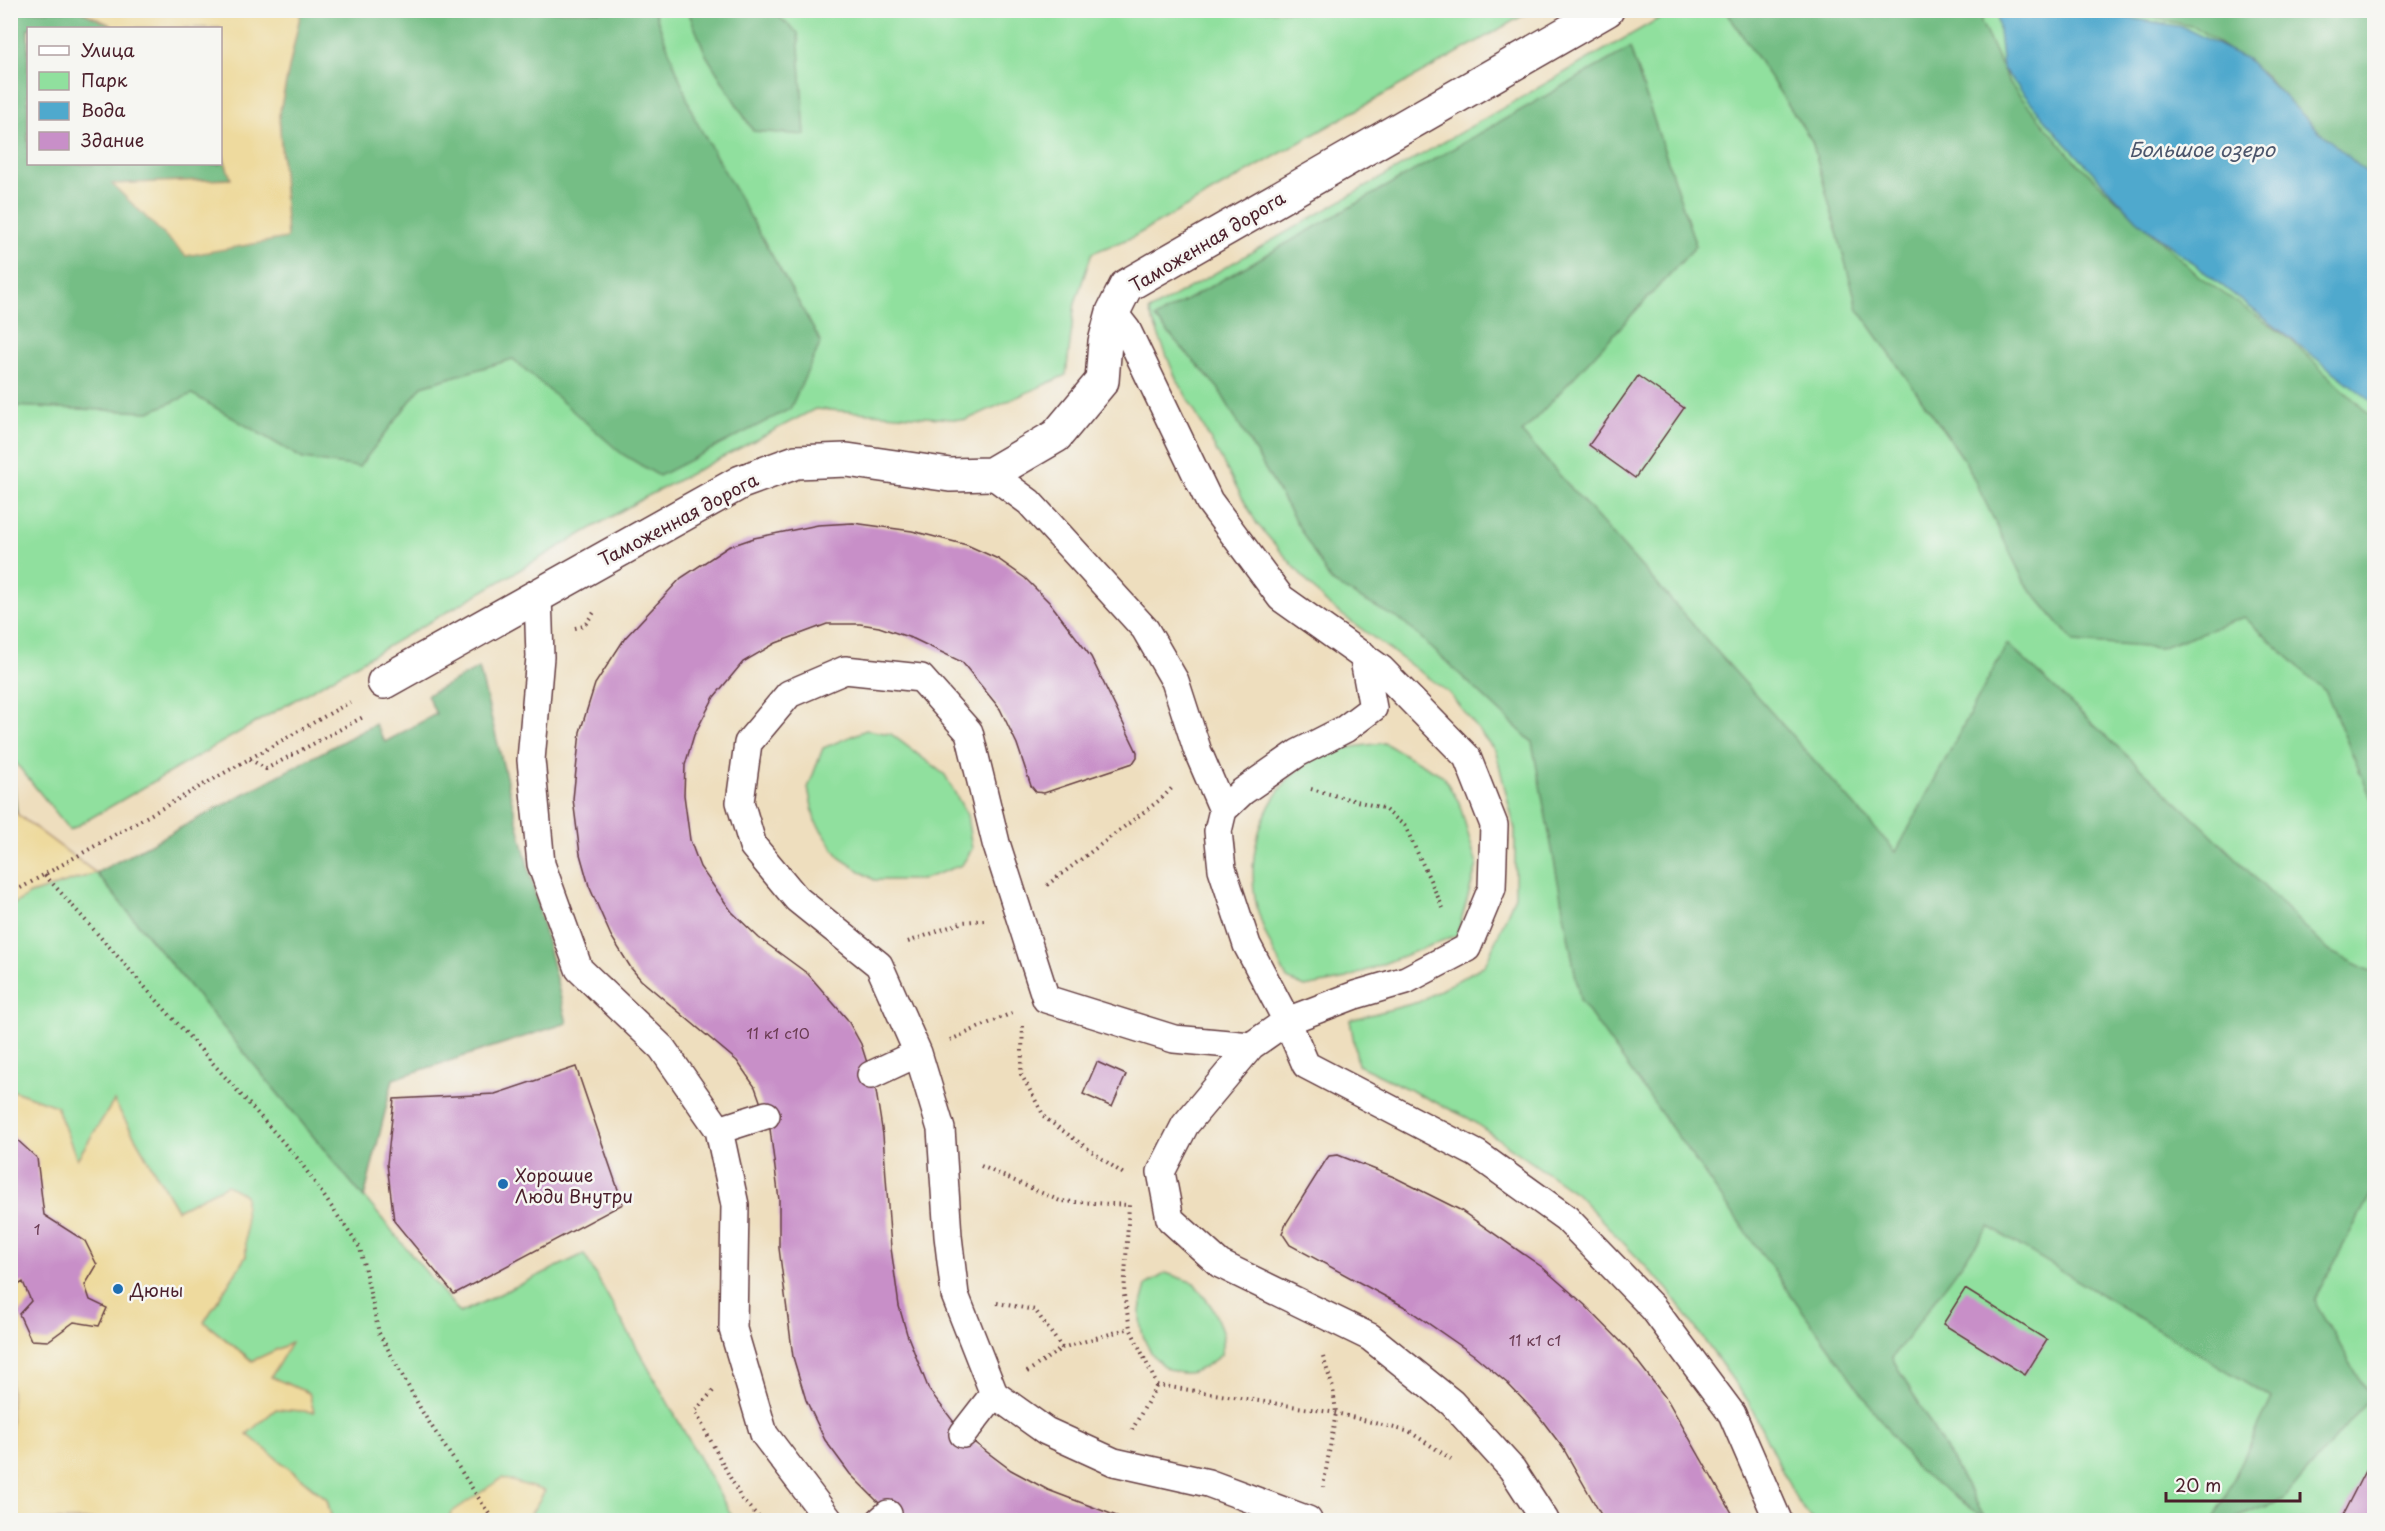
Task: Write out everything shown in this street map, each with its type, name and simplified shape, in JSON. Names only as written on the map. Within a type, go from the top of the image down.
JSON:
[{"type":"street","name":"Таможенная дорога","points":[[384,682],[741,482],[796,462],[847,460],[950,475],[991,474],[1056,436],[1102,381],[1105,342],[1113,312],[1126,286],[1607,10]]},
{"type":"lane","points":[[1113,312],[1126,330],[1209,501],[1281,598],[1382,669],[1467,756],[1494,825],[1492,888],[1467,948],[1406,980],[1355,995],[1287,1021],[1251,1046],[1185,1125],[1161,1172],[1170,1219],[1220,1264],[1370,1337],[1452,1403],[1512,1469],[1545,1521]]},
{"type":"lane","points":[[991,474],[1029,502],[1145,629],[1176,681],[1198,752],[1223,810]]},
{"type":"lane","points":[[538,595],[540,657],[531,760],[541,864],[579,969],[662,1048],[719,1130],[735,1205],[733,1329],[764,1434],[829,1521]]},
{"type":"lane","points":[[1363,655],[1373,708],[1345,729],[1298,753],[1242,792],[1223,810],[1218,831],[1222,869],[1247,945],[1287,1021],[1306,1065],[1477,1154],[1566,1218],[1653,1308],[1732,1414],[1778,1521]]},
{"type":"lane","points":[[1251,1046],[1174,1039],[1046,999],[1016,910],[969,732],[921,678],[845,669],[789,694],[748,743],[740,802],[753,846],[797,898],[879,965],[918,1053],[941,1129],[948,1236],[955,1295],[993,1394],[1046,1431],[1114,1462],[1208,1483],[1308,1521]]},
{"type":"lane","points":[[871,1075],[918,1053]]},
{"type":"lane","points":[[719,1130],[766,1115]]},
{"type":"lane","points":[[963,1434],[993,1394]]},
{"type":"path","points":[[540,637],[584,626],[597,608]]},
{"type":"path","points":[[10,894],[384,682]]},
{"type":"path","points":[[250,759],[267,769],[371,713]]},
{"type":"path","points":[[879,965],[907,942],[963,922],[994,919],[1016,910],[1161,799],[1187,773],[1198,752]]},
{"type":"path","points":[[1267,776],[1383,807],[1406,826],[1440,903],[1467,948]]},
{"type":"path","points":[[45,875],[299,1160],[320,1189],[360,1248],[379,1333],[423,1413],[493,1521]]},
{"type":"path","points":[[918,1053],[1046,999]]},
{"type":"path","points":[[1046,999],[1023,1025],[1021,1074],[1045,1118],[1123,1175],[1161,1172]]},
{"type":"path","points":[[941,1129],[983,1169],[1060,1201],[1129,1205],[1124,1295],[1130,1328],[1157,1385]]},
{"type":"path","points":[[955,1295],[1035,1310],[1062,1348]]},
{"type":"path","points":[[1307,1306],[1333,1388],[1336,1413],[1323,1488]]},
{"type":"path","points":[[993,1394],[1062,1348],[1130,1328]]},
{"type":"path","points":[[748,1379],[711,1392],[695,1411],[742,1500],[762,1521]]},
{"type":"path","points":[[1157,1385],[1336,1413],[1410,1432],[1460,1466]]},
{"type":"path","points":[[1114,1462],[1157,1385]]},
{"type":"green space","points":[[10,11],[1531,11],[1133,237],[1092,253],[1075,303],[1066,375],[966,420],[815,409],[642,499],[70,830],[11,757]]},
{"type":"green space","points":[[11,11],[80,11],[115,27],[27,27],[27,165],[222,165],[222,153],[231,179],[113,184],[287,238],[279,115],[301,11],[654,11],[695,119],[821,342],[790,409],[659,476],[622,454],[513,359],[422,386],[359,467],[303,459],[192,394],[149,412],[11,406]]},
{"type":"green space","points":[[688,11],[772,11],[798,33],[805,135],[753,131],[706,55]]},
{"type":"green space","points":[[1672,11],[2374,11],[2374,1520],[1813,1520],[1796,1499],[1748,1401],[1668,1290],[1577,1194],[1468,1118],[1358,1065],[1350,1020],[1419,1002],[1485,965],[1515,896],[1515,830],[1496,752],[1449,693],[1326,603],[1257,524],[1174,374],[1149,311]]},
{"type":"green space","points":[[1726,11],[1985,11],[1981,22],[2010,84],[2074,160],[2200,277],[2290,339],[2374,419],[2374,805],[2326,692],[2244,617],[2160,648],[2074,642],[2025,583],[1965,461],[1858,309],[1812,141]]},
{"type":"green space","points":[[2124,11],[2374,11],[2374,179],[2333,152],[2265,75],[2195,27]]},
{"type":"green space","points":[[1630,48],[1696,246],[1522,433],[1896,852],[2007,644],[2205,828],[2329,951],[2374,973],[2374,1188],[2314,1300],[2370,1397],[2283,1500],[2230,1520],[2214,1520],[2272,1398],[1989,1227],[1892,1358],[1986,1519],[1915,1468],[1580,1000],[1532,742],[1405,623],[1331,582],[1218,388],[1155,318]]},
{"type":"green space","points":[[479,668],[567,1023],[393,1079],[364,1198],[96,873],[375,724],[385,742],[436,714],[427,695]]},
{"type":"green space","points":[[866,730],[891,734],[945,775],[967,815],[972,849],[962,865],[921,880],[874,880],[840,858],[815,821],[808,788],[823,748]]},
{"type":"green space","points":[[1384,743],[1442,775],[1459,802],[1477,865],[1457,935],[1342,980],[1305,987],[1287,979],[1270,945],[1256,903],[1253,881],[1254,859],[1264,817],[1274,798],[1304,765],[1332,752]]},
{"type":"green space","points":[[11,753],[17,814],[11,806]]},
{"type":"green space","points":[[96,873],[460,1313],[584,1254],[734,1520],[527,1520],[544,1491],[452,1512],[447,1520],[332,1520],[327,1499],[246,1434],[276,1409],[309,1393],[270,1377],[289,1344],[253,1361],[204,1322],[246,1256],[227,1185],[177,1210],[114,1102],[77,1160],[56,1106],[11,1090],[11,906],[30,894]]},
{"type":"green space","points":[[1166,1273],[1194,1283],[1214,1310],[1223,1335],[1221,1355],[1193,1372],[1173,1371],[1164,1366],[1151,1352],[1142,1333],[1140,1310],[1146,1285]]},
{"type":"sand","points":[[81,11],[301,11],[279,115],[287,238],[186,256],[112,184],[231,179],[222,153],[222,27],[115,27]]},
{"type":"sand","points":[[11,806],[17,814],[96,873],[30,894],[11,906]]},
{"type":"sand","name":"Дюны","points":[[11,1090],[56,1106],[77,1159],[114,1101],[177,1210],[227,1185],[245,1195],[246,1256],[204,1322],[252,1361],[291,1343],[271,1377],[309,1393],[314,1412],[276,1409],[247,1434],[327,1500],[332,1520],[11,1520]]},
{"type":"sand","points":[[502,1478],[545,1491],[527,1520],[447,1520],[452,1512]]},
{"type":"water","name":"Большое озеро","points":[[1997,11],[2093,12],[2183,27],[2247,59],[2318,130],[2374,179],[2374,403],[2137,220],[2060,137],[2003,69]]},
{"type":"building","points":[[1638,376],[1684,408],[1635,478],[1589,445]]},
{"type":"building","points":[[853,523],[912,531],[967,545],[998,559],[1025,578],[1050,603],[1091,657],[1137,752],[1137,757],[1133,763],[1044,793],[1036,792],[1031,786],[1017,744],[1000,709],[962,662],[914,639],[879,627],[860,624],[827,624],[776,643],[743,662],[714,697],[694,735],[685,765],[684,795],[690,840],[700,867],[732,912],[759,938],[808,974],[847,1019],[861,1044],[876,1091],[883,1135],[891,1248],[899,1306],[907,1334],[929,1390],[963,1434],[1011,1470],[1048,1490],[1127,1520],[896,1520],[850,1474],[825,1440],[806,1400],[793,1357],[779,1248],[779,1200],[770,1129],[755,1087],[737,1061],[641,980],[631,968],[611,936],[589,886],[580,854],[573,799],[580,732],[595,684],[625,638],[681,578],[728,547],[754,538],[818,525]]},
{"type":"building","points":[[1097,1062],[1126,1075],[1112,1107],[1083,1094]]},
{"type":"building","name":"Хорошие Люди Внутри","points":[[576,1067],[623,1204],[454,1294],[394,1221],[387,1164],[394,1099],[495,1094]]},
{"type":"building","points":[[13,1136],[37,1158],[44,1215],[85,1241],[97,1265],[85,1285],[90,1300],[107,1308],[99,1326],[74,1322],[48,1341],[31,1340],[19,1314],[31,1301],[23,1282],[10,1290],[10,1138]]},
{"type":"building","points":[[1338,1155],[1394,1177],[1460,1210],[1542,1267],[1585,1305],[1628,1349],[1668,1401],[1736,1520],[1604,1520],[1563,1448],[1538,1415],[1507,1383],[1474,1355],[1403,1306],[1290,1245],[1282,1233],[1287,1222],[1329,1156]]},
{"type":"building","points":[[1965,1289],[2047,1340],[2025,1375],[1943,1324]]},
{"type":"building","points":[[2374,1452],[2374,1520],[2340,1520],[2366,1469]]},
{"type":"place","name":"Хорошие Люди Внутри","points":[[503,1184]]},
{"type":"place","name":"Дюны","points":[[118,1289]]}]
